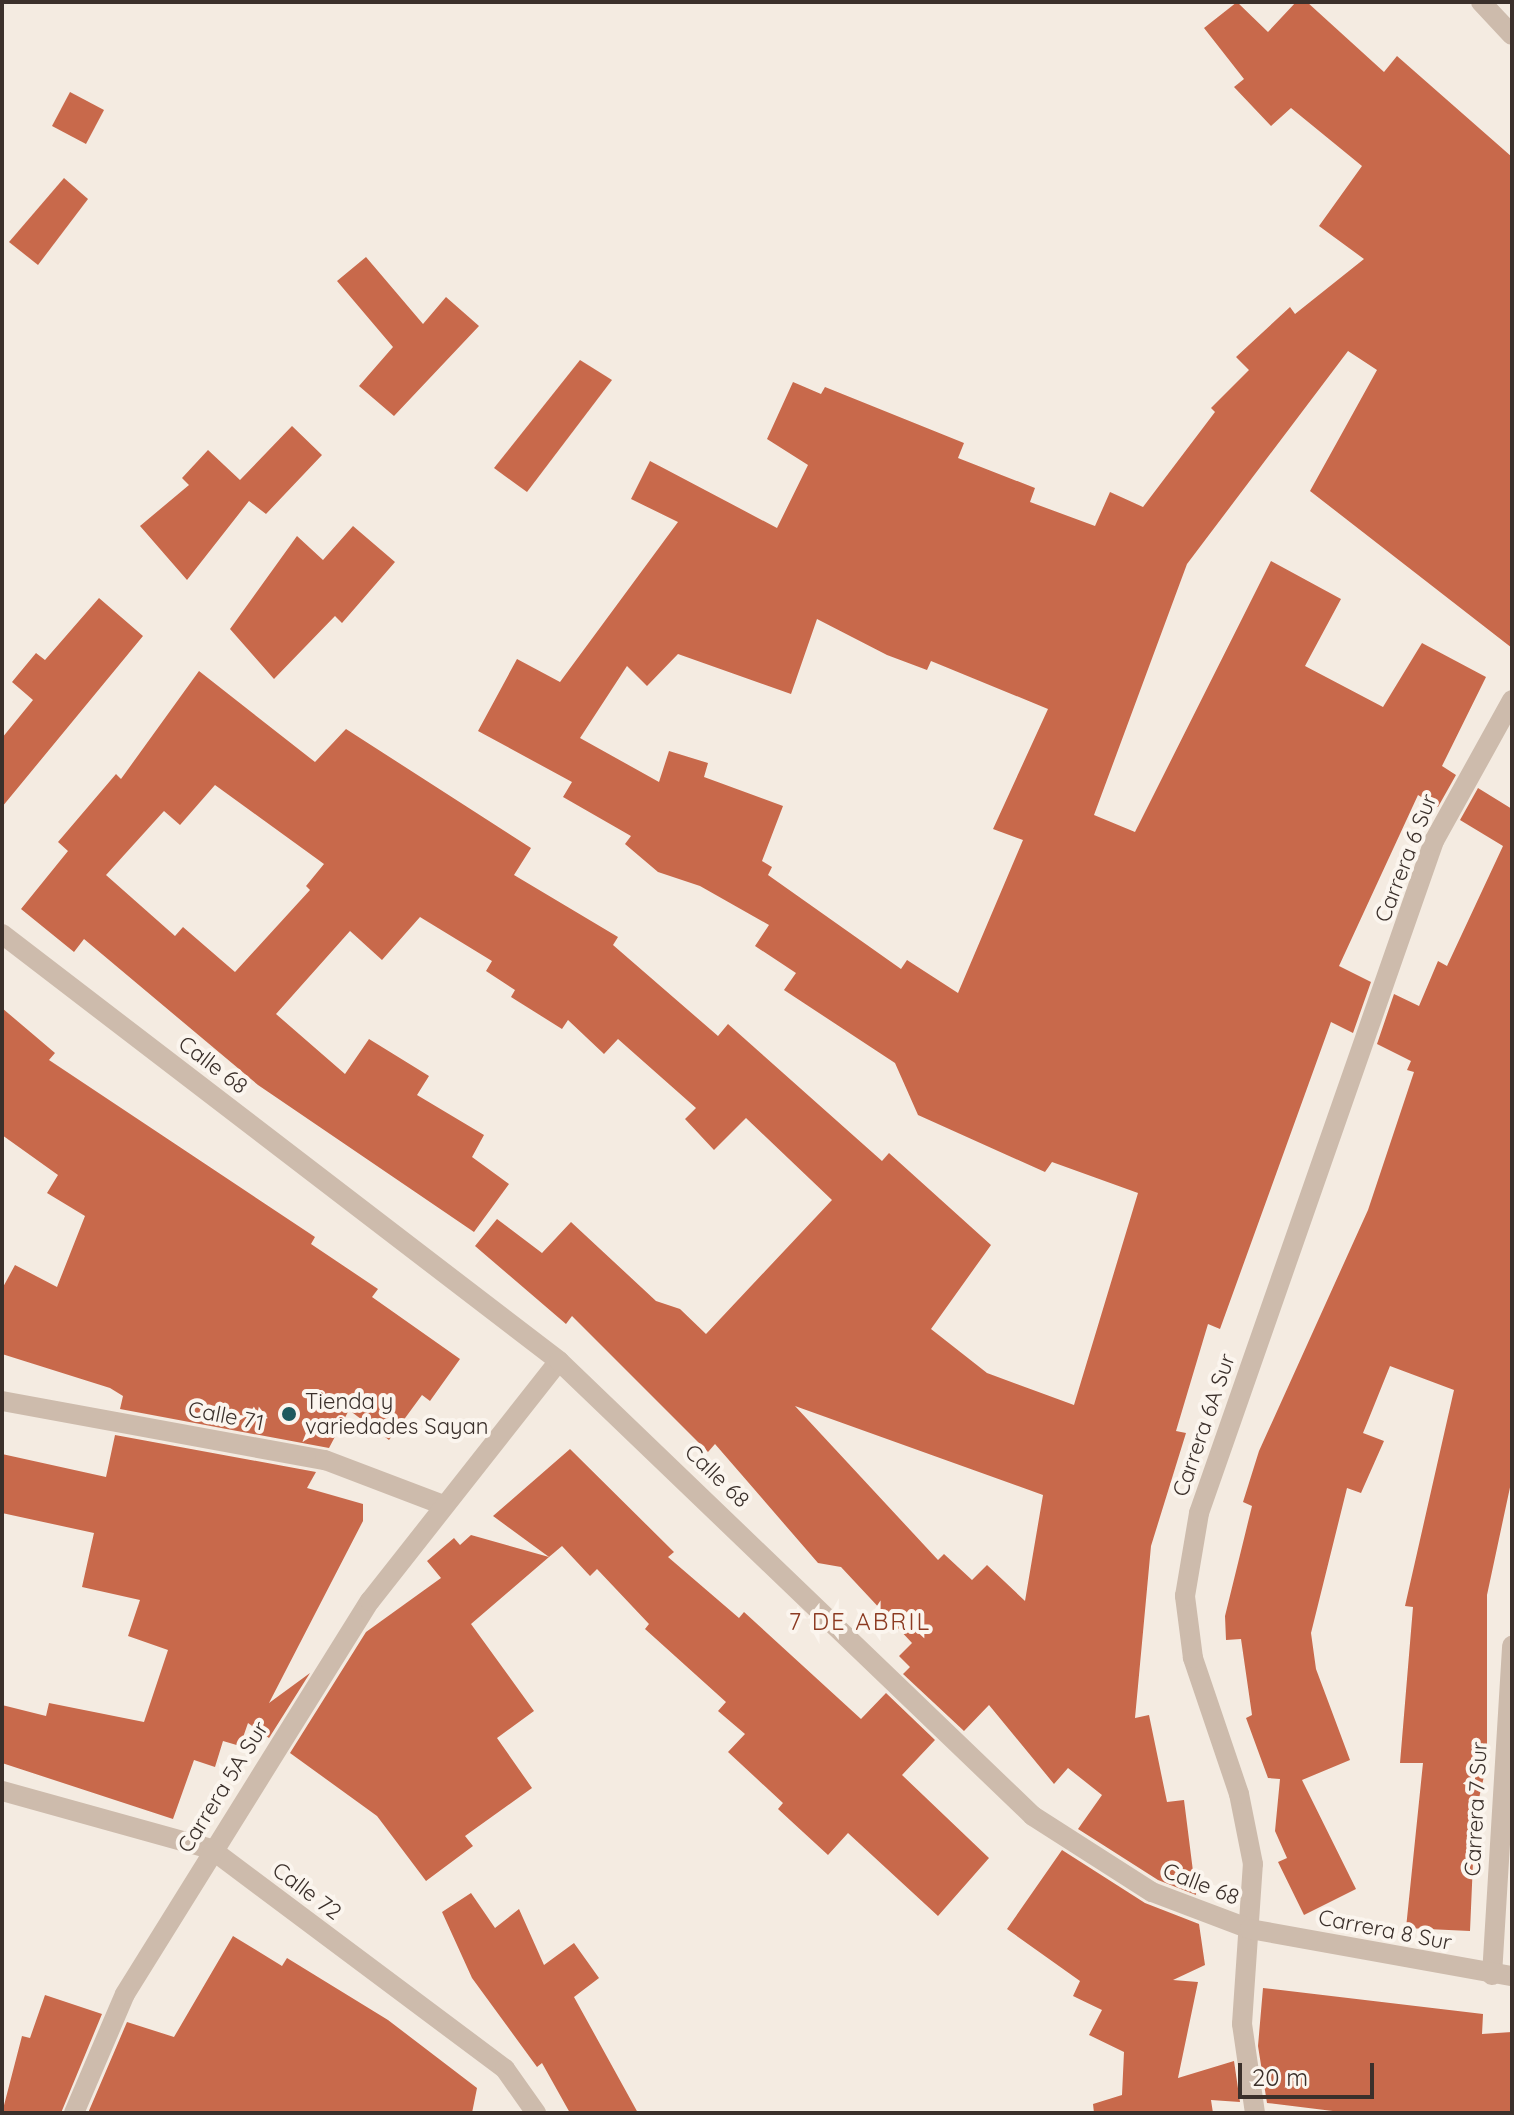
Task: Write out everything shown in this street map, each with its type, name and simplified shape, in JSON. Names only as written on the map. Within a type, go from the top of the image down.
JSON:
[{"type":"street","points":[[1481,2],[1512,35]]},
{"type":"street","name":"Carrera 6 Sur","points":[[1397,952],[1434,841],[1512,700]]},
{"type":"street","name":"Calle 68","points":[[2,934],[559,1361],[1004,1793],[1152,1892],[1250,1929],[1242,2024],[1255,2113]]},
{"type":"street","name":"Carrera 6A Sur","points":[[1250,1929],[1253,1864],[1239,1794],[1193,1658],[1185,1596],[1199,1513],[1397,952]]},
{"type":"street","points":[[441,1504],[559,1361]]},
{"type":"street","name":"Calle 71","points":[[2,1401],[325,1460],[441,1504]]},
{"type":"street","name":"Carrera 5A Sur","points":[[74,2113],[125,1994],[211,1849],[441,1504]]},
{"type":"street","name":"Carrera 7 Sur","points":[[1502,1975],[1512,1646]]},
{"type":"street","name":"Calle 72","points":[[2,1791],[211,1849],[505,2069],[536,2113]]},
{"type":"street","name":"Carrera 8 Sur","points":[[1250,1929],[1502,1975]]},
{"type":"building","points":[[1237,2],[1268,32],[1296,2],[1307,2],[1384,72],[1397,56],[1512,157],[1512,648],[1310,491],[1377,370],[1348,351],[1187,564],[1094,815],[1135,832],[1271,561],[1341,599],[1305,666],[1383,707],[1422,643],[1486,677],[1442,766],[1456,775],[1438,807],[1418,795],[1339,966],[1371,982],[1353,1033],[1331,1022],[1220,1329],[1208,1324],[1176,1431],[1186,1433],[1151,1546],[1135,1718],[1149,1715],[1167,1802],[1184,1800],[1196,1895],[1158,1880],[1078,1829],[1102,1795],[1068,1768],[1054,1784],[989,1705],[964,1731],[903,1674],[910,1667],[899,1656],[912,1643],[841,1567],[818,1563],[715,1444],[708,1452],[572,1316],[566,1324],[475,1246],[497,1219],[542,1253],[571,1222],[656,1301],[680,1309],[706,1334],[832,1200],[746,1118],[714,1150],[685,1119],[696,1108],[618,1039],[604,1054],[568,1020],[562,1029],[511,997],[515,990],[486,971],[492,961],[420,917],[382,960],[350,931],[276,1014],[345,1074],[369,1039],[429,1076],[417,1095],[484,1135],[472,1157],[509,1184],[474,1232],[258,1085],[84,939],[74,952],[21,909],[68,851],[58,842],[116,774],[121,779],[199,671],[315,762],[346,729],[531,848],[514,875],[618,937],[613,945],[718,1036],[728,1024],[882,1161],[889,1153],[991,1245],[931,1329],[987,1373],[1074,1405],[1138,1193],[1052,1162],[1045,1172],[918,1115],[895,1063],[784,990],[796,973],[755,946],[769,925],[700,886],[658,872],[625,844],[631,836],[563,797],[572,782],[478,731],[517,659],[560,682],[678,522],[631,499],[650,461],[777,528],[808,465],[767,439],[793,382],[821,394],[825,387],[964,443],[958,458],[1035,488],[1030,502],[1095,526],[1110,492],[1143,507],[1215,412],[1211,408],[1249,370],[1236,357],[1290,307],[1295,314],[1364,259],[1319,226],[1362,166],[1291,108],[1271,126],[1234,87],[1244,79],[1204,28]],"holes":[[[817,619],[887,655],[927,670],[931,661],[1048,709],[993,829],[1023,840],[958,993],[907,960],[901,969],[768,875],[772,867],[762,861],[783,806],[704,777],[708,763],[669,751],[659,782],[580,738],[627,666],[647,686],[678,654],[791,694]],[[215,785],[324,864],[306,886],[310,890],[235,972],[183,927],[175,936],[106,875],[164,811],[180,825]],[[795,1406],[1043,1495],[1025,1601],[987,1565],[972,1580],[944,1554],[938,1560]]]},
{"type":"building","points":[[70,92],[104,110],[86,144],[52,126]]},
{"type":"building","points":[[64,178],[88,199],[38,265],[9,242]]},
{"type":"building","points":[[366,257],[423,324],[446,297],[479,326],[394,416],[359,386],[393,347],[337,281]]},
{"type":"building","points":[[580,360],[612,380],[527,492],[494,468]]},
{"type":"building","points":[[292,426],[322,455],[266,514],[249,501],[187,580],[140,526],[189,485],[182,478],[208,450],[240,480]]},
{"type":"building","points":[[353,526],[395,562],[342,623],[335,616],[274,679],[230,629],[297,536],[323,560]]},
{"type":"building","points":[[99,598],[143,636],[2,807],[2,738],[33,700],[12,682],[36,653],[45,660]]},
{"type":"building","points":[[1478,788],[1512,809],[1512,1478],[1487,1595],[1487,1763],[1475,1816],[1470,1931],[1406,1928],[1423,1763],[1400,1763],[1413,1607],[1405,1606],[1454,1390],[1390,1366],[1363,1433],[1384,1441],[1361,1493],[1347,1488],[1311,1633],[1316,1669],[1350,1760],[1302,1780],[1356,1889],[1304,1915],[1278,1862],[1287,1858],[1275,1831],[1280,1779],[1268,1778],[1246,1718],[1252,1715],[1241,1639],[1226,1640],[1225,1616],[1252,1506],[1243,1502],[1259,1451],[1368,1210],[1414,1072],[1407,1070],[1411,1061],[1377,1044],[1394,994],[1419,1006],[1438,961],[1447,966],[1503,846],[1460,820]]},
{"type":"building","points":[[2,1008],[55,1053],[49,1060],[315,1237],[311,1244],[378,1289],[372,1297],[460,1359],[430,1401],[422,1395],[389,1440],[349,1410],[329,1448],[120,1409],[123,1396],[110,1388],[2,1354],[2,1289],[15,1265],[57,1287],[85,1216],[47,1193],[58,1175],[2,1135]]},
{"type":"building","points":[[115,1435],[316,1472],[307,1488],[363,1504],[363,1521],[269,1703],[310,1673],[269,1738],[248,1723],[240,1746],[223,1741],[215,1767],[194,1760],[173,1819],[2,1763],[2,1705],[46,1716],[49,1703],[144,1722],[168,1650],[128,1636],[140,1600],[82,1587],[94,1533],[2,1513],[2,1454],[106,1477]]},
{"type":"building","points":[[570,1449],[674,1552],[668,1557],[739,1618],[744,1612],[861,1719],[886,1693],[935,1740],[902,1775],[989,1858],[938,1916],[848,1833],[828,1855],[778,1809],[783,1803],[728,1752],[745,1734],[718,1711],[726,1702],[645,1629],[649,1624],[597,1569],[590,1576],[562,1546],[549,1557],[493,1516]]},
{"type":"building","points":[[471,1535],[549,1557],[471,1624],[534,1711],[497,1738],[532,1788],[465,1836],[473,1846],[426,1881],[377,1816],[290,1753],[366,1632],[441,1578],[427,1561],[454,1538],[460,1545]]},
{"type":"building","points":[[1062,1850],[1145,1903],[1199,1924],[1205,1965],[1173,1980],[1198,1982],[1178,2078],[1234,2061],[1240,2102],[1211,2100],[1213,2113],[1094,2113],[1093,2104],[1122,2095],[1124,2052],[1089,2035],[1102,2010],[1073,1996],[1080,1981],[1007,1929]]},
{"type":"building","points":[[471,1893],[495,1928],[519,1909],[544,1965],[574,1943],[599,1978],[574,1997],[638,2113],[570,2113],[542,2063],[537,2067],[472,1978],[442,1912]]},
{"type":"building","points":[[233,1936],[282,1966],[287,1958],[388,2020],[477,2088],[472,2113],[88,2113],[127,2022],[174,2037]]},
{"type":"building","points":[[1263,1988],[1483,2014],[1482,2034],[1512,2032],[1512,2113],[1349,2113],[1267,2103],[1258,2046]]},
{"type":"building","points":[[45,1995],[102,2014],[61,2113],[2,2113],[22,2036],[30,2038]]},
{"type":"place","name":"Tienda y variedades Sayan","points":[[289,1414]]},
{"type":"district","name":"7 DE ABRIL","points":[[860,1622]]}]
